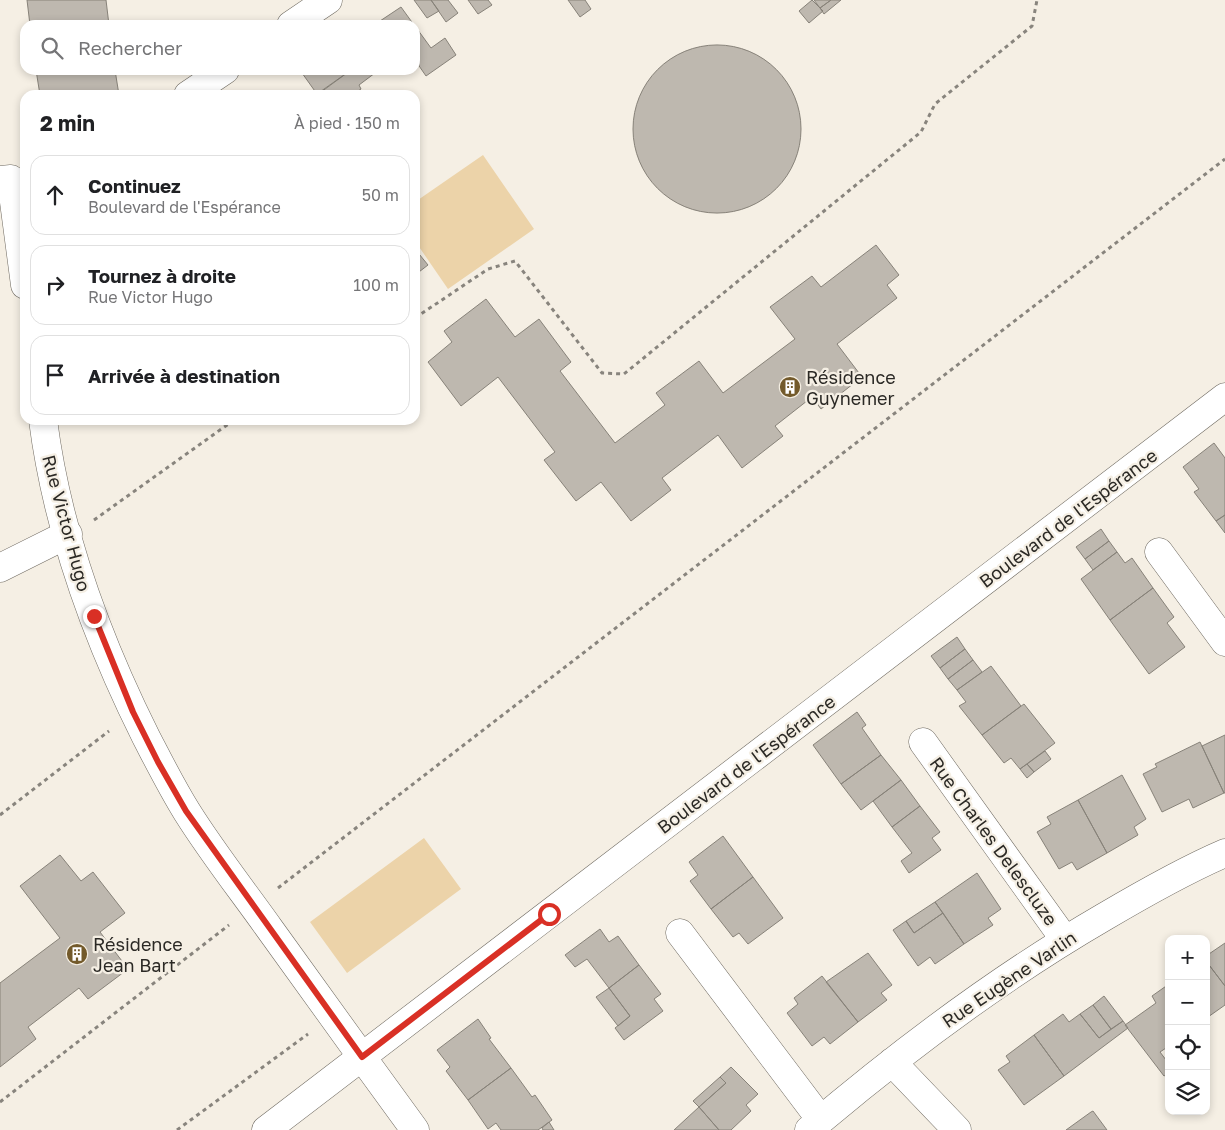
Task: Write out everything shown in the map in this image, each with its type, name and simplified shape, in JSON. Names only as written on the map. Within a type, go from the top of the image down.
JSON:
[{"type":"street","points":[[298,20],[328,0]]},
{"type":"street","points":[[195,90],[218,75]]},
{"type":"street","points":[[12,178],[20,244]]},
{"type":"street","name":"Boulevard de l'Espérance","points":[[266,1130],[1225,397]]},
{"type":"street","name":"Rue Victor Hugo","points":[[44,425],[49,463],[68,534],[94,616],[133,712],[158,762],[186,811],[415,1130]]},
{"type":"street","points":[[0,568],[68,534]]},
{"type":"street","points":[[1159,552],[1225,642]]},
{"type":"street","name":"Rue Charles Delescluze","points":[[923,742],[1065,940]]},
{"type":"street","name":"Rue Eugène Varlin","points":[[815,1125],[962,1008],[1065,940],[1157,887],[1225,853]]},
{"type":"street","points":[[680,933],[815,1125]]},
{"type":"street","points":[[892,1062],[957,1130]]},
{"type":"path","points":[[420,315],[488,269],[514,261],[602,373],[624,374],[921,132],[936,104],[1032,26],[1037,0]]},
{"type":"path","points":[[0,1102],[1225,159]]},
{"type":"path","points":[[68,534],[92,522],[227,425]]},
{"type":"path","points":[[0,815],[133,712]]},
{"type":"path","points":[[177,1130],[332,1016]]},
{"type":"shaded area","points":[[483,155],[534,229],[448,289],[420,248],[420,199]]},
{"type":"shaded area","points":[[424,838],[461,889],[347,973],[310,922]]},
{"type":"building","points":[[27,0],[106,0],[108,20],[29,20]]},
{"type":"building","points":[[414,0],[431,0],[439,11],[427,18]]},
{"type":"building","points":[[431,0],[448,0],[458,13],[446,22]]},
{"type":"building","points":[[468,0],[488,0],[492,5],[478,14]]},
{"type":"building","points":[[568,0],[585,0],[591,9],[580,17]]},
{"type":"building","points":[[812,0],[823,11],[809,23],[799,11]]},
{"type":"building","points":[[814,0],[831,0],[820,8]]},
{"type":"building","points":[[831,0],[841,0],[824,14],[820,8]]},
{"type":"building","points":[[401,7],[410,20],[382,20]]},
{"type":"building","points":[[420,33],[431,48],[445,38],[456,55],[426,76],[420,67]]},
{"type":"building","points":[[725,45],[741,48],[757,55],[782,76],[791,89],[798,105],[801,129],[800,145],[795,161],[787,176],[770,194],[757,203],[741,210],[709,213],[693,210],[670,199],[647,176],[636,153],[633,121],[636,105],[647,82],[670,59],[693,48]]},
{"type":"building","points":[[37,75],[116,75],[118,90],[39,90]]},
{"type":"building","points":[[303,75],[344,75],[323,90],[314,90]]},
{"type":"building","points":[[344,75],[372,75],[359,85],[361,89],[360,90],[324,90]]},
{"type":"building","name":"Résidence Guynemer","points":[[876,245],[899,275],[887,285],[897,298],[837,344],[862,377],[821,409],[812,397],[775,426],[783,436],[742,468],[718,435],[662,478],[671,490],[631,521],[601,482],[576,501],[544,460],[555,452],[498,377],[461,406],[428,362],[452,342],[444,331],[486,299],[515,337],[539,319],[571,362],[560,371],[615,443],[665,405],[656,393],[699,361],[723,393],[795,339],[770,307],[812,276],[821,287]]},
{"type":"building","points":[[420,255],[428,265],[420,271]]},
{"type":"building","points":[[1214,443],[1225,458],[1225,515],[1216,521],[1194,492],[1199,489],[1183,467]]},
{"type":"building","points":[[1225,515],[1225,533],[1216,521]]},
{"type":"building","points":[[1101,529],[1109,541],[1085,559],[1076,547]]},
{"type":"building","points":[[1109,541],[1117,552],[1093,570],[1085,559]]},
{"type":"building","points":[[1117,552],[1125,563],[1132,558],[1153,588],[1110,620],[1081,579]]},
{"type":"building","points":[[1153,588],[1174,617],[1167,623],[1185,647],[1149,674],[1110,620]]},
{"type":"building","points":[[957,637],[965,649],[940,668],[931,656]]},
{"type":"building","points":[[965,649],[973,660],[948,679],[940,668]]},
{"type":"building","points":[[973,660],[982,672],[957,690],[948,679]]},
{"type":"building","points":[[991,666],[1021,706],[982,735],[959,706],[966,702],[957,690]]},
{"type":"building","points":[[1024,704],[1055,743],[1020,769],[1011,758],[1004,763],[982,735]]},
{"type":"building","points":[[857,712],[866,725],[862,728],[881,755],[841,784],[813,745]]},
{"type":"building","points":[[1225,735],[1225,793],[1224,793],[1202,746]]},
{"type":"building","points":[[1200,742],[1224,793],[1193,808],[1189,799],[1162,812],[1143,774],[1157,767],[1155,764]]},
{"type":"building","points":[[1045,751],[1051,759],[1034,772],[1027,764]]},
{"type":"building","points":[[881,755],[901,780],[861,810],[841,784]]},
{"type":"building","points":[[1027,764],[1034,772],[1027,778],[1020,769]]},
{"type":"building","points":[[1122,775],[1146,819],[1134,827],[1138,835],[1107,853],[1078,800]]},
{"type":"building","points":[[901,780],[920,806],[892,827],[873,801]]},
{"type":"building","points":[[1078,800],[1107,853],[1077,870],[1072,862],[1059,869],[1037,832],[1051,824],[1047,817]]},
{"type":"building","points":[[920,806],[940,832],[932,838],[941,850],[909,873],[901,861],[912,853],[892,827]]},
{"type":"building","points":[[723,836],[753,877],[711,909],[690,881],[698,875],[689,862]]},
{"type":"building","name":"Résidence Jean Bart","points":[[60,855],[81,881],[93,872],[125,913],[100,932],[128,969],[88,999],[79,988],[28,1027],[36,1039],[0,1067],[0,983],[60,938],[20,886]]},
{"type":"building","points":[[977,873],[1001,909],[988,918],[993,925],[964,944],[935,902]]},
{"type":"building","points":[[753,877],[783,918],[748,944],[739,933],[733,937],[711,909]]},
{"type":"building","points":[[935,902],[943,913],[914,933],[906,921]]},
{"type":"building","points":[[943,913],[964,944],[935,964],[930,957],[918,966],[893,930],[906,921],[914,933]]},
{"type":"building","points":[[600,929],[609,942],[618,936],[639,965],[609,988],[587,959],[575,967],[565,955]]},
{"type":"building","points":[[1225,943],[1225,986],[1210,966],[1210,953]]},
{"type":"building","points":[[868,953],[892,985],[881,993],[887,1000],[858,1022],[826,982]]},
{"type":"building","points":[[639,965],[661,994],[654,999],[663,1011],[624,1040],[615,1028],[630,1016],[609,988]]},
{"type":"building","points":[[1210,966],[1225,986],[1225,1005],[1210,1016]]},
{"type":"building","points":[[822,976],[858,1022],[830,1044],[824,1037],[812,1046],[787,1013],[798,1004],[794,998]]},
{"type":"building","points":[[1165,987],[1165,1049],[1160,1052],[1165,1059],[1164,1076],[1125,1025],[1156,1003],[1152,996]]},
{"type":"building","points":[[609,988],[630,1016],[618,1026],[596,997]]},
{"type":"building","points":[[1104,996],[1123,1021],[1111,1029],[1093,1005]]},
{"type":"building","points":[[1093,1005],[1111,1029],[1099,1038],[1080,1014]]},
{"type":"building","points":[[1063,1014],[1069,1022],[1080,1014],[1099,1038],[1123,1021],[1128,1028],[1064,1076],[1034,1035]]},
{"type":"building","points":[[478,1019],[491,1038],[489,1039],[511,1068],[468,1100],[446,1071],[450,1067],[437,1050]]},
{"type":"building","points":[[1034,1035],[1064,1076],[1024,1105],[998,1070],[1010,1062],[1006,1056]]},
{"type":"building","points":[[731,1067],[758,1094],[746,1105],[751,1111],[731,1130],[719,1130],[699,1107],[726,1083],[720,1077]]},
{"type":"building","points":[[511,1068],[532,1097],[535,1095],[552,1120],[538,1130],[501,1130],[496,1123],[488,1129],[468,1100]]},
{"type":"building","points":[[720,1077],[726,1083],[699,1107],[693,1101]]},
{"type":"building","points":[[699,1107],[719,1130],[674,1130]]},
{"type":"building","points":[[1093,1111],[1107,1130],[1066,1130],[1091,1112]]},
{"type":"building","points":[[549,1122],[554,1130],[543,1130],[542,1128]]},
{"type":"place","name":"Résidence Guynemer","points":[[790,387]]},
{"type":"place","name":"Résidence Jean Bart","points":[[77,954]]},
{"type":"route","points":[[94,616],[133,712],[158,762],[186,811],[362,1057],[549,914]]}]
